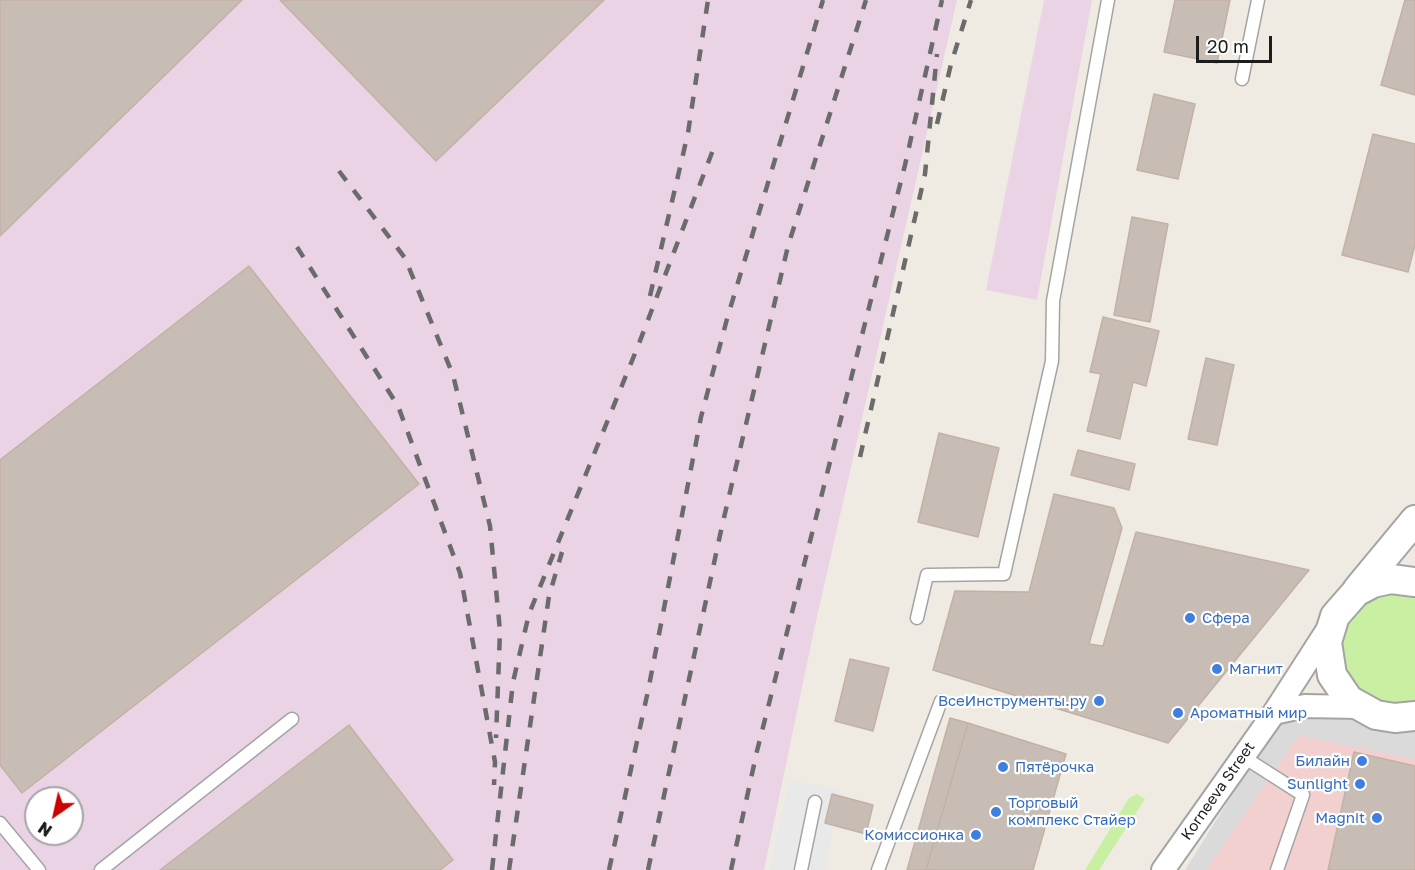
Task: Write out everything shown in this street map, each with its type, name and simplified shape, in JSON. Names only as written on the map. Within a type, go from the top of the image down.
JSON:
[{"type":"street","points":[[1359,707],[1340,689],[1332,675],[1328,650],[1331,625],[1341,607],[1415,520]]},
{"type":"street","points":[[1356,592],[1372,583],[1391,579],[1415,582]]},
{"type":"street","name":"Korneeva Street","points":[[1163,870],[1274,713],[1331,625]]},
{"type":"street","points":[[1274,713],[1305,706],[1359,707],[1385,717],[1414,716]]},
{"type":"lane","points":[[917,618],[927,575],[1004,574],[1052,360],[1053,301],[1108,0]]},
{"type":"lane","points":[[1242,79],[1258,0]]},
{"type":"lane","points":[[878,870],[941,701]]},
{"type":"lane","points":[[101,870],[292,719]]},
{"type":"lane","points":[[1242,756],[1303,795],[1276,870]]},
{"type":"lane","points":[[801,870],[814,802]]},
{"type":"lane","points":[[0,823],[39,870]]},
{"type":"shaded area","points":[[0,0],[957,0],[814,630],[764,870],[0,870]]},
{"type":"shaded area","points":[[1044,0],[1092,0],[1037,300],[986,290]]},
{"type":"shaded area","points":[[1289,704],[1415,728],[1415,870],[1185,870]]},
{"type":"shaded area","points":[[1299,735],[1415,759],[1415,870],[1206,870]]},
{"type":"shaded area","points":[[789,780],[840,789],[826,870],[769,870]]},
{"type":"green space","points":[[1399,591],[1415,595],[1415,702],[1396,705],[1380,703],[1365,696],[1353,685],[1344,671],[1340,639],[1345,623],[1367,600],[1382,593]]},
{"type":"green space","points":[[1137,794],[1145,799],[1099,870],[1085,870],[1129,798]]},
{"type":"building","points":[[0,0],[242,0],[0,236]]},
{"type":"building","points":[[280,0],[604,0],[436,161]]},
{"type":"building","points":[[1175,0],[1230,0],[1217,63],[1164,52]]},
{"type":"building","points":[[1405,0],[1415,0],[1415,95],[1381,85]]},
{"type":"building","points":[[1154,94],[1195,104],[1178,179],[1137,170]]},
{"type":"building","points":[[1373,134],[1415,144],[1415,245],[1408,272],[1342,255]]},
{"type":"building","points":[[1132,217],[1168,224],[1150,322],[1114,315]]},
{"type":"building","points":[[249,266],[419,484],[31,786],[24,786],[22,793],[0,765],[0,460]]},
{"type":"building","points":[[1103,317],[1159,331],[1146,386],[1133,382],[1120,439],[1087,431],[1101,374],[1090,372]]},
{"type":"building","points":[[1206,358],[1234,365],[1217,445],[1188,439]]},
{"type":"building","points":[[939,433],[999,448],[978,537],[918,522]]},
{"type":"building","points":[[1078,450],[1135,464],[1129,490],[1071,475]]},
{"type":"building","name":"Сфера","points":[[1054,494],[1114,508],[1122,528],[1089,644],[1103,646],[1136,532],[1309,570],[1168,743],[933,670],[955,591],[1029,592]]},
{"type":"building","points":[[850,659],[889,668],[873,731],[835,721]]},
{"type":"building","points":[[950,718],[968,723],[926,870],[907,870]]},
{"type":"building","name":"Торговый комплекс Стайер","points":[[968,723],[1066,754],[1033,870],[926,870]]},
{"type":"building","points":[[349,725],[453,860],[440,870],[160,870]]},
{"type":"building","name":"Magnit","points":[[1354,752],[1415,766],[1415,870],[1328,870]]},
{"type":"building","points":[[832,794],[873,805],[866,834],[825,823]]},
{"type":"railway","points":[[650,296],[688,133],[708,0]]},
{"type":"railway","points":[[609,870],[648,691],[701,417],[727,319],[823,0]]},
{"type":"railway","points":[[648,870],[722,526],[788,246],[866,0]]},
{"type":"railway","points":[[731,870],[757,751],[905,165],[942,0]]},
{"type":"railway","points":[[937,124],[951,64],[971,0]]},
{"type":"railway","points":[[860,457],[925,174],[937,54]]},
{"type":"railway","points":[[492,870],[513,682],[529,614],[638,346],[713,150]]},
{"type":"railway","points":[[339,171],[405,258],[453,375],[490,526],[500,631],[496,738]]},
{"type":"railway","points":[[297,247],[398,406],[460,573],[495,762],[494,785]]},
{"type":"railway","points":[[509,870],[549,596],[562,552]]},
{"type":"place","name":"Сфера","points":[[1190,618]]},
{"type":"place","name":"Магнит","points":[[1217,669]]},
{"type":"place","name":"ВсеИнструменты.ру","points":[[1099,701]]},
{"type":"place","name":"Ароматный мир","points":[[1178,713]]},
{"type":"place","name":"Билайн","points":[[1362,761]]},
{"type":"place","name":"Пятёрочка","points":[[1003,767]]},
{"type":"place","name":"Sunlight","points":[[1360,784]]},
{"type":"place","name":"Торговый комплекс Стайер","points":[[996,812]]},
{"type":"place","name":"Magnit","points":[[1377,818]]},
{"type":"place","name":"Комиссионка","points":[[976,835]]}]
